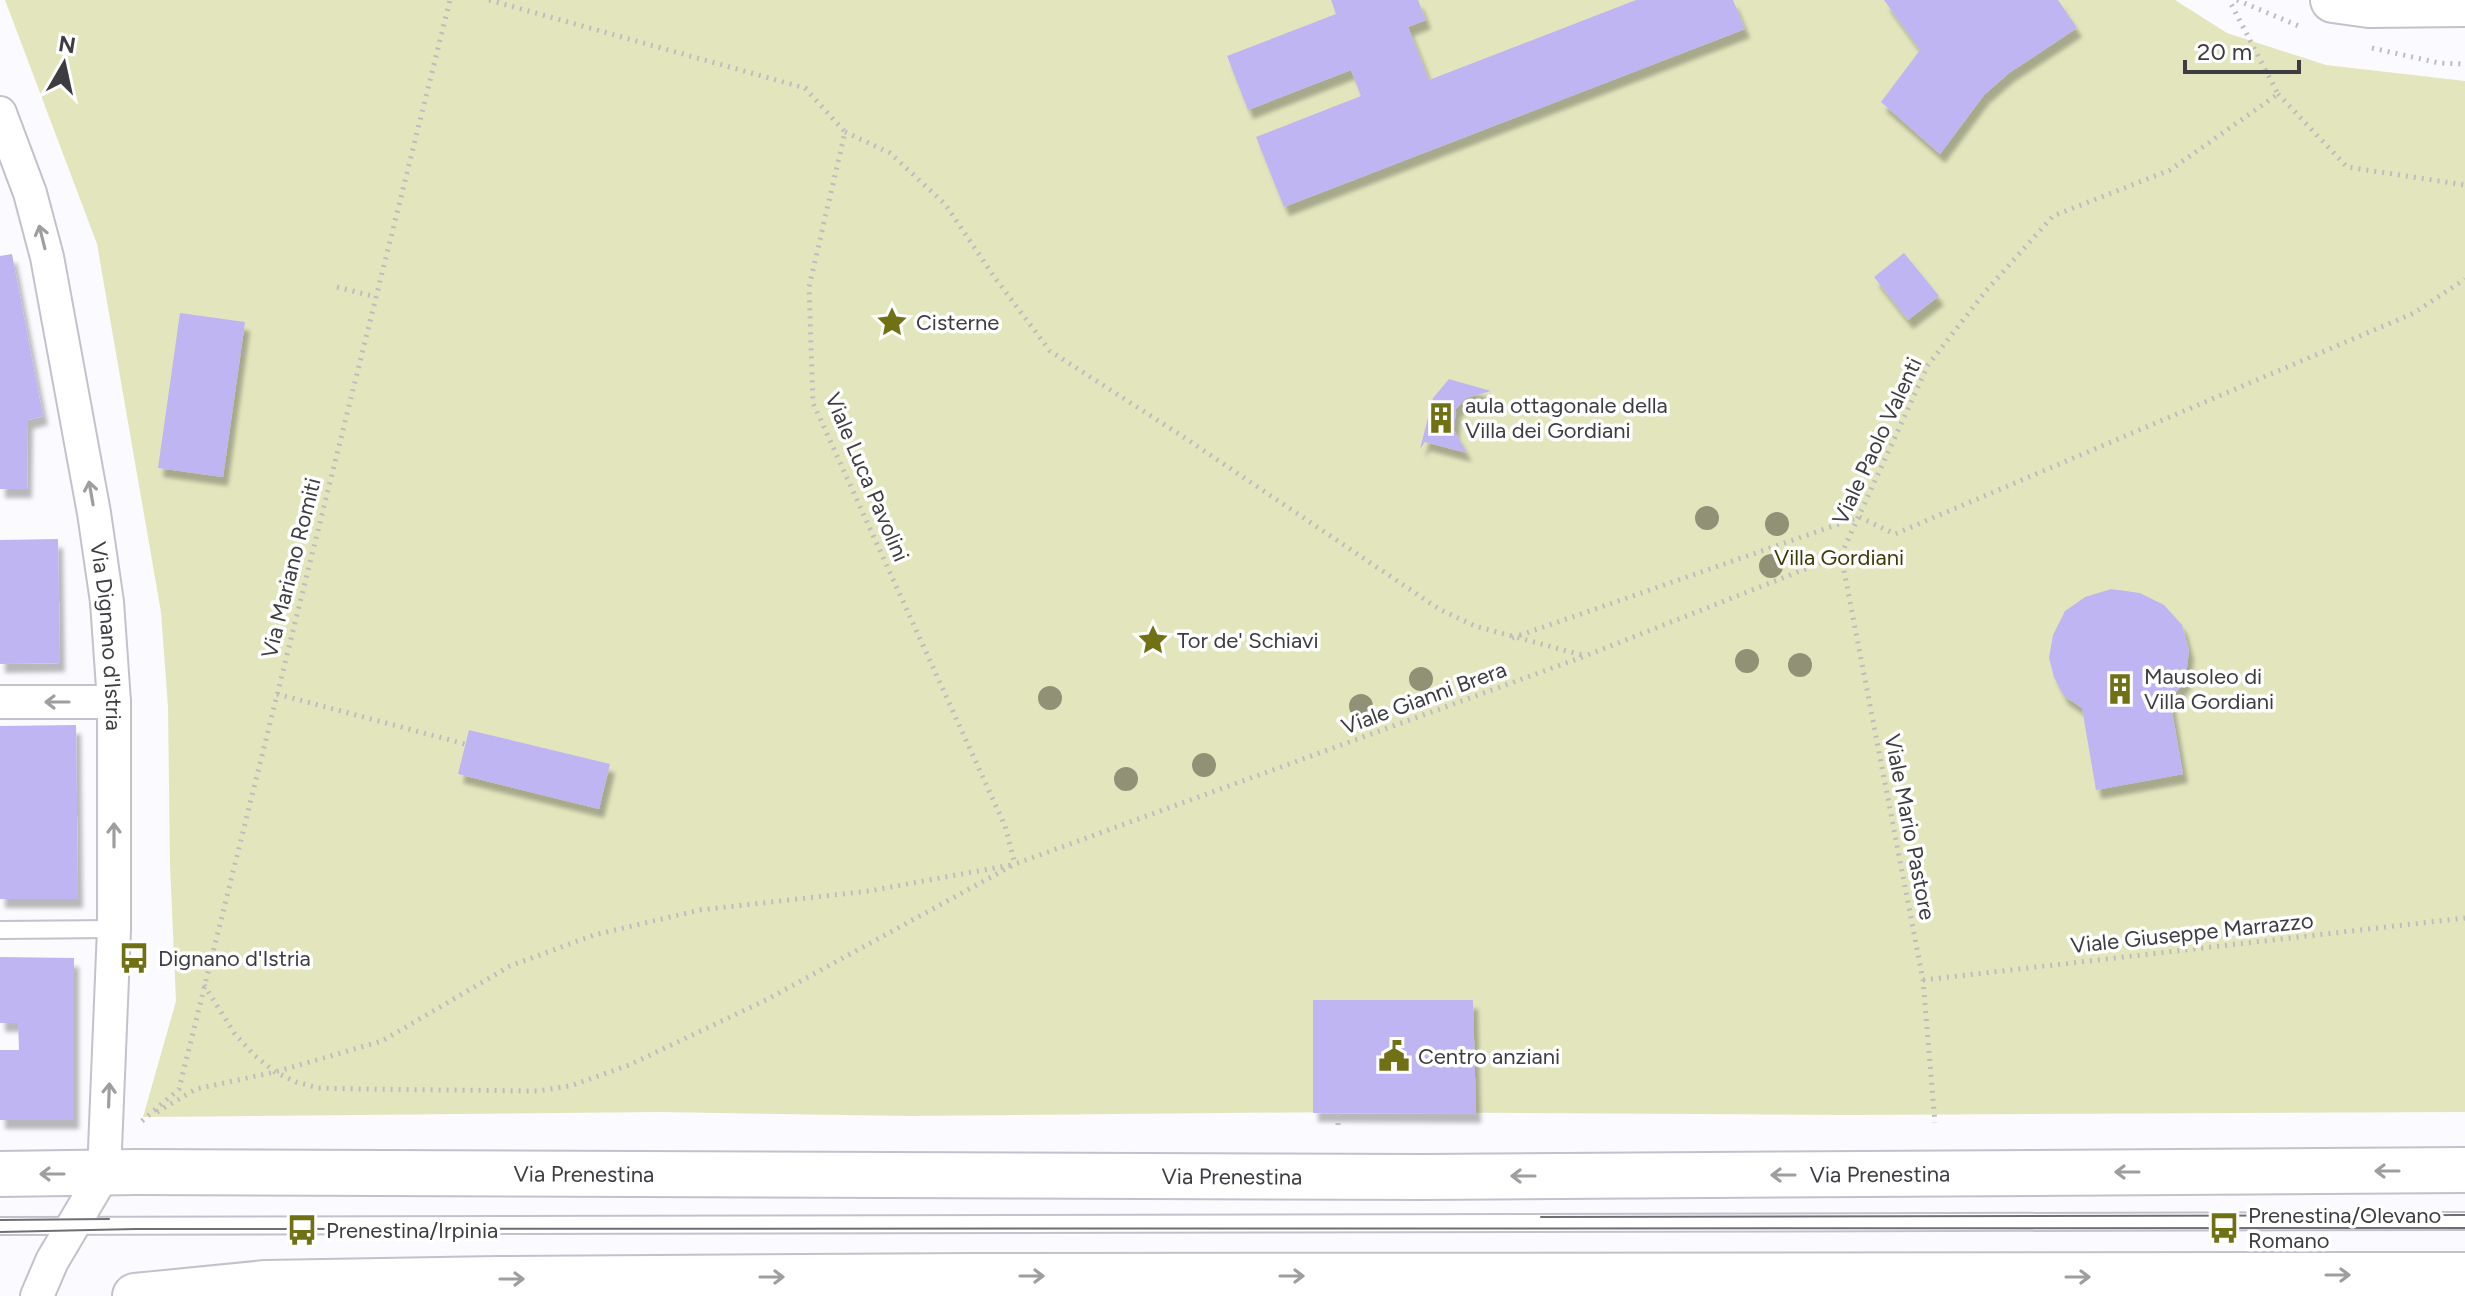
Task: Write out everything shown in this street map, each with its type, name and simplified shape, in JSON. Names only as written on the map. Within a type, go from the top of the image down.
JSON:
[{"type":"main road","points":[[2333,0],[2369,5],[2459,3]]},
{"type":"main road","name":"Via Prenestina","points":[[0,1174],[1457,1177],[2465,1170]]},
{"type":"main road","points":[[135,1296],[269,1290],[973,1276],[2000,1286],[2465,1275]]},
{"type":"street","name":"Via Dignano d'Istria","points":[[0,113],[30,193],[47,257],[94,513],[107,602],[114,702],[114,929],[104,1173]]},
{"type":"street","points":[[0,702],[114,702]]},
{"type":"street","points":[[37,1296],[52,1261],[104,1173]]},
{"type":"lane","points":[[0,930],[114,929]]},
{"type":"lane","points":[[0,1226],[2465,1221]]},
{"type":"path","name":"Via Mariano Romiti","points":[[136,1125],[179,1089],[450,0]]},
{"type":"path","points":[[489,0],[805,88],[845,132],[890,153],[945,204],[1050,351],[1439,609],[1475,626],[1512,638],[1585,656]]},
{"type":"path","points":[[2229,0],[2278,94],[2347,167],[2465,185]]},
{"type":"path","name":"Viale Paolo Valenti","points":[[1841,555],[1928,365],[1985,292],[2053,216],[2170,170],[2278,94]]},
{"type":"path","name":"Viale Luca Pavolini","points":[[845,132],[809,287],[813,403],[1005,826],[1015,864]]},
{"type":"path","points":[[1512,638],[1859,517],[1895,534],[2414,313],[2465,279]]},
{"type":"path","points":[[337,287],[376,297]]},
{"type":"path","name":"Viale Gianni Brera","points":[[1015,864],[1585,656],[1841,555]]},
{"type":"path","name":"Viale Mario Pastore","points":[[1841,555],[1923,980],[1935,1123]]},
{"type":"path","points":[[276,694],[465,744]]},
{"type":"path","points":[[148,1117],[196,1089],[275,1072],[382,1041],[510,966],[594,935],[700,910],[869,891],[1015,864]]},
{"type":"path","points":[[204,985],[235,1034],[254,1055],[275,1072],[318,1088],[537,1091],[570,1086],[629,1065],[766,1000],[1015,864]]},
{"type":"path","name":"Viale Giuseppe Marrazzo","points":[[1923,980],[2465,918]]},
{"type":"path","points":[[1338,1112],[1338,1125]]},
{"type":"green space","name":"Villa Gordiani","points":[[5,0],[2175,0],[2227,33],[2326,65],[2465,81],[2465,1112],[1845,1115],[1338,1112],[910,1116],[659,1112],[143,1117],[176,1001],[168,707],[161,612],[97,244]]},
{"type":"building","points":[[1331,0],[1418,0],[1426,20],[1408,27],[1429,80],[1636,0],[1733,0],[1745,29],[1284,207],[1256,137],[1361,96],[1351,70],[1248,110],[1227,56],[1336,14]]},
{"type":"building","points":[[1884,0],[2058,0],[2077,28],[2009,73],[1984,95],[1940,154],[1881,102],[1920,50]]},
{"type":"building","points":[[1904,253],[1939,296],[1908,320],[1874,277]]},
{"type":"building","points":[[12,254],[43,416],[28,420],[27,489],[0,489],[0,256]]},
{"type":"building","points":[[180,313],[245,322],[223,477],[158,468]]},
{"type":"building","name":"aula ottagonale della Villa dei Gordiani","points":[[1449,379],[1491,391],[1466,398],[1456,409],[1454,430],[1467,453],[1425,442],[1420,449],[1433,398]]},
{"type":"building","points":[[58,539],[60,663],[0,664],[0,540]]},
{"type":"building","name":"Mausoleo di Villa Gordiani","points":[[2111,589],[2140,593],[2164,605],[2182,625],[2189,651],[2185,681],[2170,700],[2183,774],[2096,790],[2082,708],[2064,696],[2049,658],[2053,635],[2065,611],[2085,597]]},
{"type":"building","points":[[76,725],[78,899],[0,899],[0,726]]},
{"type":"building","points":[[469,730],[610,764],[599,809],[458,774]]},
{"type":"building","points":[[0,957],[74,958],[74,1120],[0,1120],[0,1050],[19,1050],[18,1023],[0,1023]]},
{"type":"building","name":"Centro anziani","points":[[1313,1000],[1473,1000],[1476,1114],[1313,1113]]},
{"type":"tram line","points":[[1541,1217],[2465,1215]]},
{"type":"tram line","points":[[0,1220],[109,1219]]},
{"type":"tram line","points":[[0,1232],[136,1229],[2465,1228]]},
{"type":"place","name":"Cisterne","points":[[892,322]]},
{"type":"place","name":"aula ottagonale della Villa dei Gordiani","points":[[1441,418]]},
{"type":"place","name":"Tor de' Schiavi","points":[[1153,640]]},
{"type":"place","name":"Mausoleo di Villa Gordiani","points":[[2120,689]]},
{"type":"place","name":"Dignano d'Istria","points":[[134,958]]},
{"type":"place","name":"Centro anziani","points":[[1394,1056]]},
{"type":"place","name":"Prenestina/Olevano Romano","points":[[2224,1228]]},
{"type":"place","name":"Prenestina/Irpinia","points":[[302,1230]]}]
